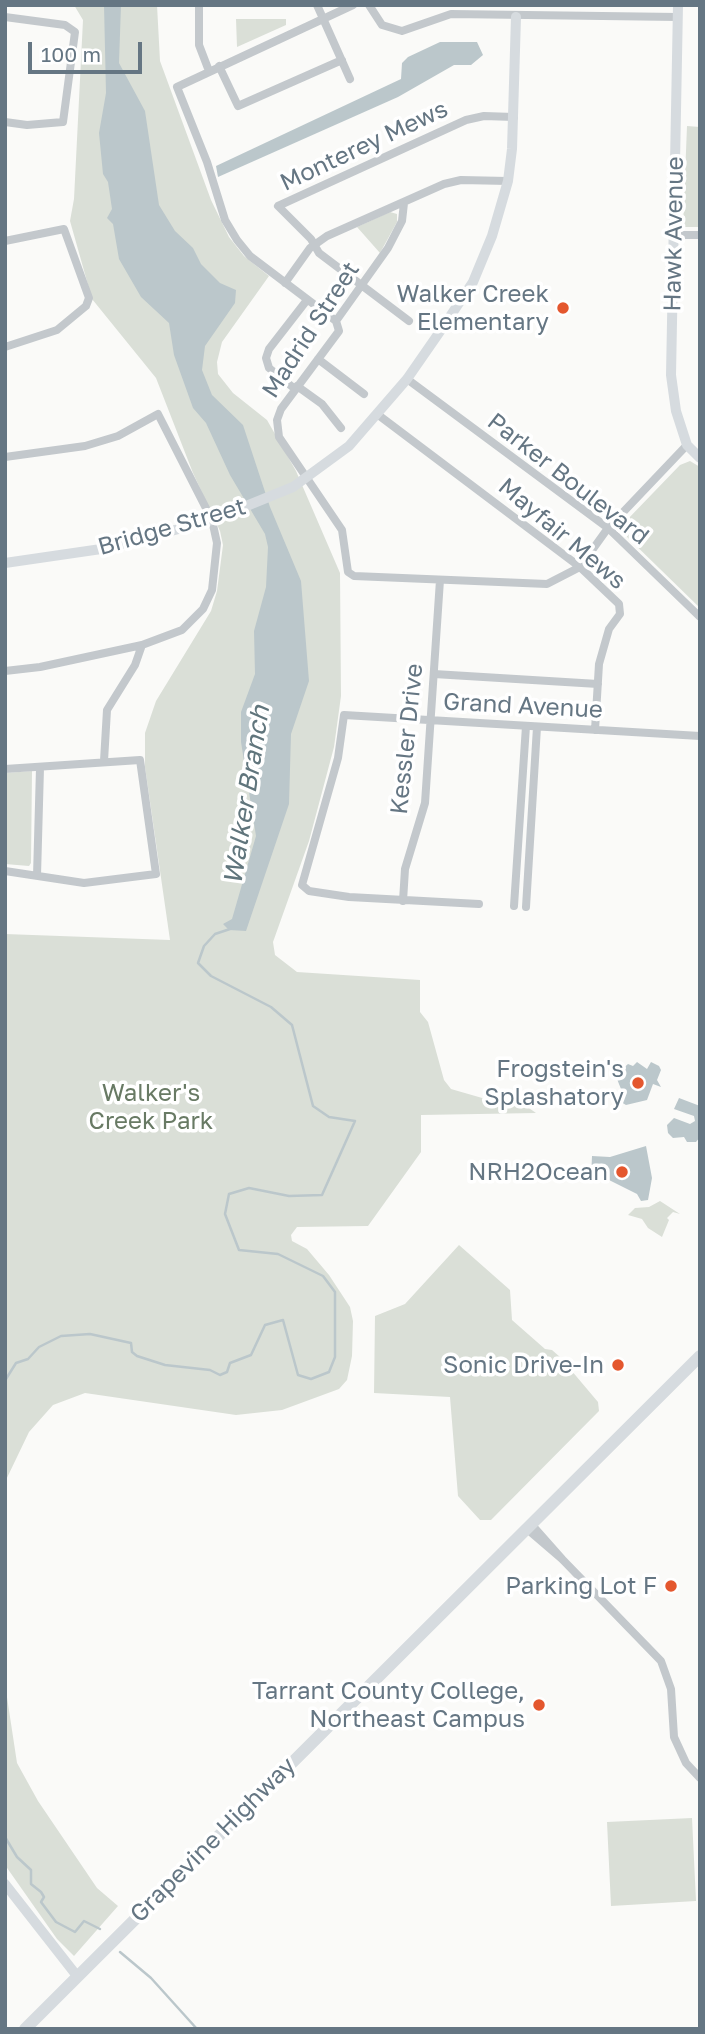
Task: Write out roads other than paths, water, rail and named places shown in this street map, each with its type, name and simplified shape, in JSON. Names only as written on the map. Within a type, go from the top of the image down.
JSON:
[{"type":"main road","name":"Grapevine Highway","points":[[25,2029],[700,1356]]},
{"type":"street","points":[[199,5],[200,45],[209,71]]},
{"type":"street","points":[[317,5],[350,79]]},
{"type":"street","points":[[336,321],[250,256],[225,220],[207,162],[177,87],[352,5]]},
{"type":"street","points":[[369,5],[382,25],[402,31],[443,15],[516,17],[678,11]]},
{"type":"street","name":"Hawk Avenue","points":[[678,11],[671,375],[676,411],[687,445],[699,457]]},
{"type":"street","points":[[5,17],[65,25],[75,32],[63,122],[8,124]]},
{"type":"street","name":"Bridge Street","points":[[5,563],[108,548],[212,520],[287,489],[307,478],[349,446],[407,379],[473,282],[492,236],[508,181],[514,117],[516,17]]},
{"type":"street","points":[[219,66],[238,106],[342,60]]},
{"type":"street","name":"Monterey Mews","points":[[409,321],[319,253],[314,244],[278,206],[466,120],[484,116],[514,117]]},
{"type":"street","points":[[285,283],[314,244],[456,181],[508,181]]},
{"type":"street","name":"Madrid Street","points":[[404,203],[402,221],[362,287],[336,321],[339,331],[279,413],[278,432],[342,530],[346,568],[354,576],[537,585],[556,581],[580,567]]},
{"type":"street","points":[[5,241],[64,229],[89,298],[86,306],[57,330],[5,347]]},
{"type":"street","points":[[674,235],[700,235]]},
{"type":"street","points":[[307,300],[269,349],[266,358],[269,368],[322,404],[341,428]]},
{"type":"street","points":[[318,359],[363,394]]},
{"type":"street","name":"Parker Boulevard","points":[[407,379],[608,528],[700,617]]},
{"type":"street","points":[[5,457],[96,443],[117,436],[158,414],[212,520],[216,543],[215,576],[203,609],[182,630],[142,645],[40,667],[5,671]]},
{"type":"street","name":"Mayfair Mews","points":[[377,414],[580,567],[607,591],[620,609],[602,648],[595,730]]},
{"type":"street","points":[[580,567],[608,528],[687,445]]},
{"type":"street","name":"Kessler Drive","points":[[403,901],[405,869],[425,803],[440,580]]},
{"type":"street","points":[[104,761],[107,709],[135,665],[142,645]]},
{"type":"street","points":[[434,674],[598,684]]},
{"type":"street","name":"Grand Avenue","points":[[403,901],[323,894],[309,891],[302,885],[338,758],[344,715],[700,736]]},
{"type":"street","points":[[514,906],[526,726]]},
{"type":"street","points":[[526,907],[537,727]]},
{"type":"street","points":[[5,769],[140,760],[156,874],[84,883],[5,871]]},
{"type":"street","points":[[37,876],[40,768]]},
{"type":"street","points":[[403,901],[479,904]]},
{"type":"street","points":[[529,1527],[661,1661],[671,1689],[673,1730],[678,1747],[700,1777]]},
{"type":"street","points":[[5,1884],[77,1976]]},
{"type":"waterway","name":"Walker Branch","points":[[5,1386],[6,1379],[16,1363],[28,1359],[39,1347],[61,1336],[90,1334],[131,1343],[132,1352],[137,1356],[165,1365],[210,1370],[220,1375],[227,1372],[230,1363],[251,1355],[265,1325],[283,1320],[298,1375],[311,1379],[329,1372],[335,1357],[335,1292],[323,1276],[278,1254],[239,1250],[225,1214],[229,1194],[249,1188],[289,1196],[322,1195],[355,1121],[329,1117],[313,1106],[292,1025],[271,1007],[211,976],[198,963],[204,946],[215,934],[230,929]]},
{"type":"waterway","name":"Walker Branch","points":[[5,1837],[17,1857],[31,1870],[31,1884],[41,1892],[44,1897],[41,1902],[56,1922],[75,1932],[84,1921],[100,1929]]},
{"type":"waterway","name":"Walker Branch","points":[[120,1952],[151,1978],[197,2029]]},
{"type":"place","name":"Walker Creek Elementary","points":[[563,308]]},
{"type":"place","name":"Frogstein's Splashatory","points":[[638,1083]]},
{"type":"place","name":"NRH2Ocean","points":[[622,1172]]},
{"type":"place","name":"Sonic Drive-In","points":[[618,1365]]},
{"type":"place","name":"Parking Lot F","points":[[671,1586]]},
{"type":"place","name":"Tarrant County College, Northeast Campus","points":[[539,1705]]},
{"type":"park label","name":"Walker's Creek Park","points":[[151,1107]]}]
